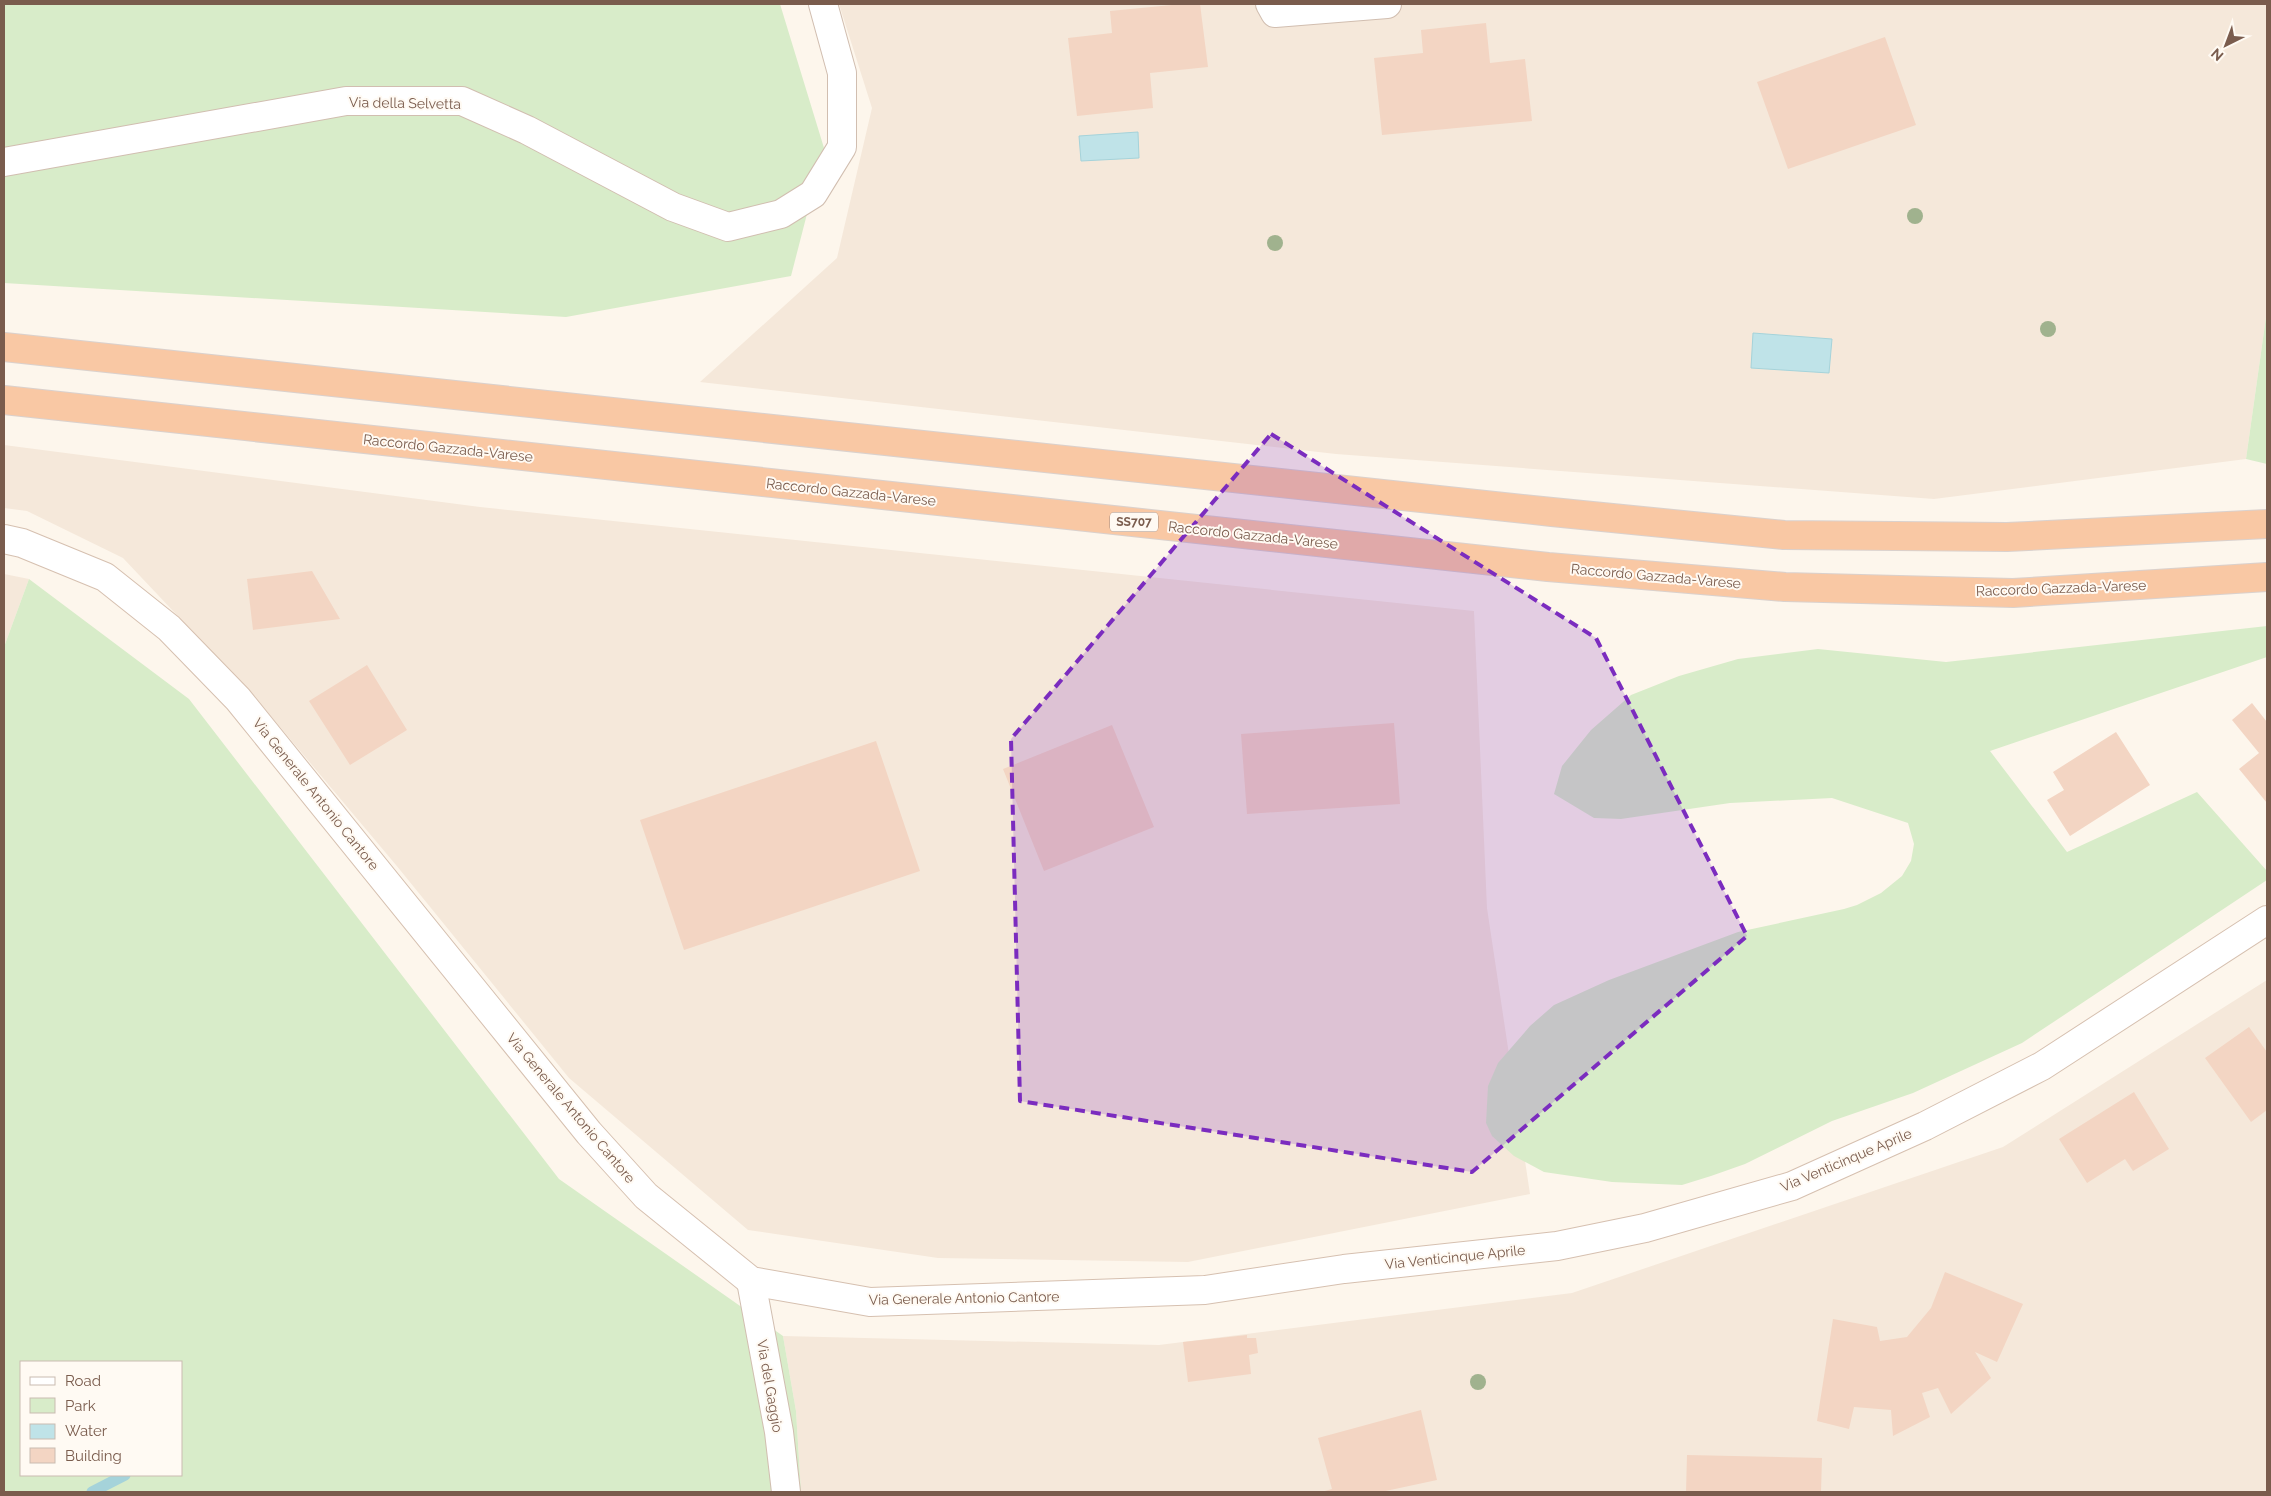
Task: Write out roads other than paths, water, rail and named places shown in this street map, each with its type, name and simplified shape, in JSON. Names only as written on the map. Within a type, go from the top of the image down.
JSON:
[{"type":"highway","points":[[4,347],[1542,511],[1784,535],[2007,537],[2267,524]]},
{"type":"highway","name":"Raccordo Gazzada-Varese","points":[[4,400],[1548,567],[1785,587],[2014,592],[2267,577]]},
{"type":"main road","name":"Via della Selvetta","points":[[4,162],[346,101],[462,101],[527,130],[673,206],[728,227],[781,214],[813,194],[842,147],[842,73],[823,4]]},
{"type":"main road","points":[[1270,4],[1275,13],[1387,4]]},
{"type":"main road","name":"Via Generale Antonio Cantore","points":[[4,539],[22,542],[105,577],[169,628],[238,699],[588,1133],[646,1196],[751,1281],[870,1302],[1206,1290],[1344,1270]]},
{"type":"main road","name":"Via Venticinque Aprile","points":[[1344,1270],[1557,1246],[1645,1228],[1792,1186],[1925,1126],[2042,1066],[2267,920]]},
{"type":"main road","name":"Via del Gaggio","points":[[751,1281],[779,1432],[786,1492]]},
{"type":"water","points":[[1138,132],[1139,158],[1081,161],[1079,136]]},
{"type":"water","points":[[1753,333],[1832,339],[1829,373],[1751,368]]},
{"type":"waterway","points":[[92,1492],[123,1476]]}]
